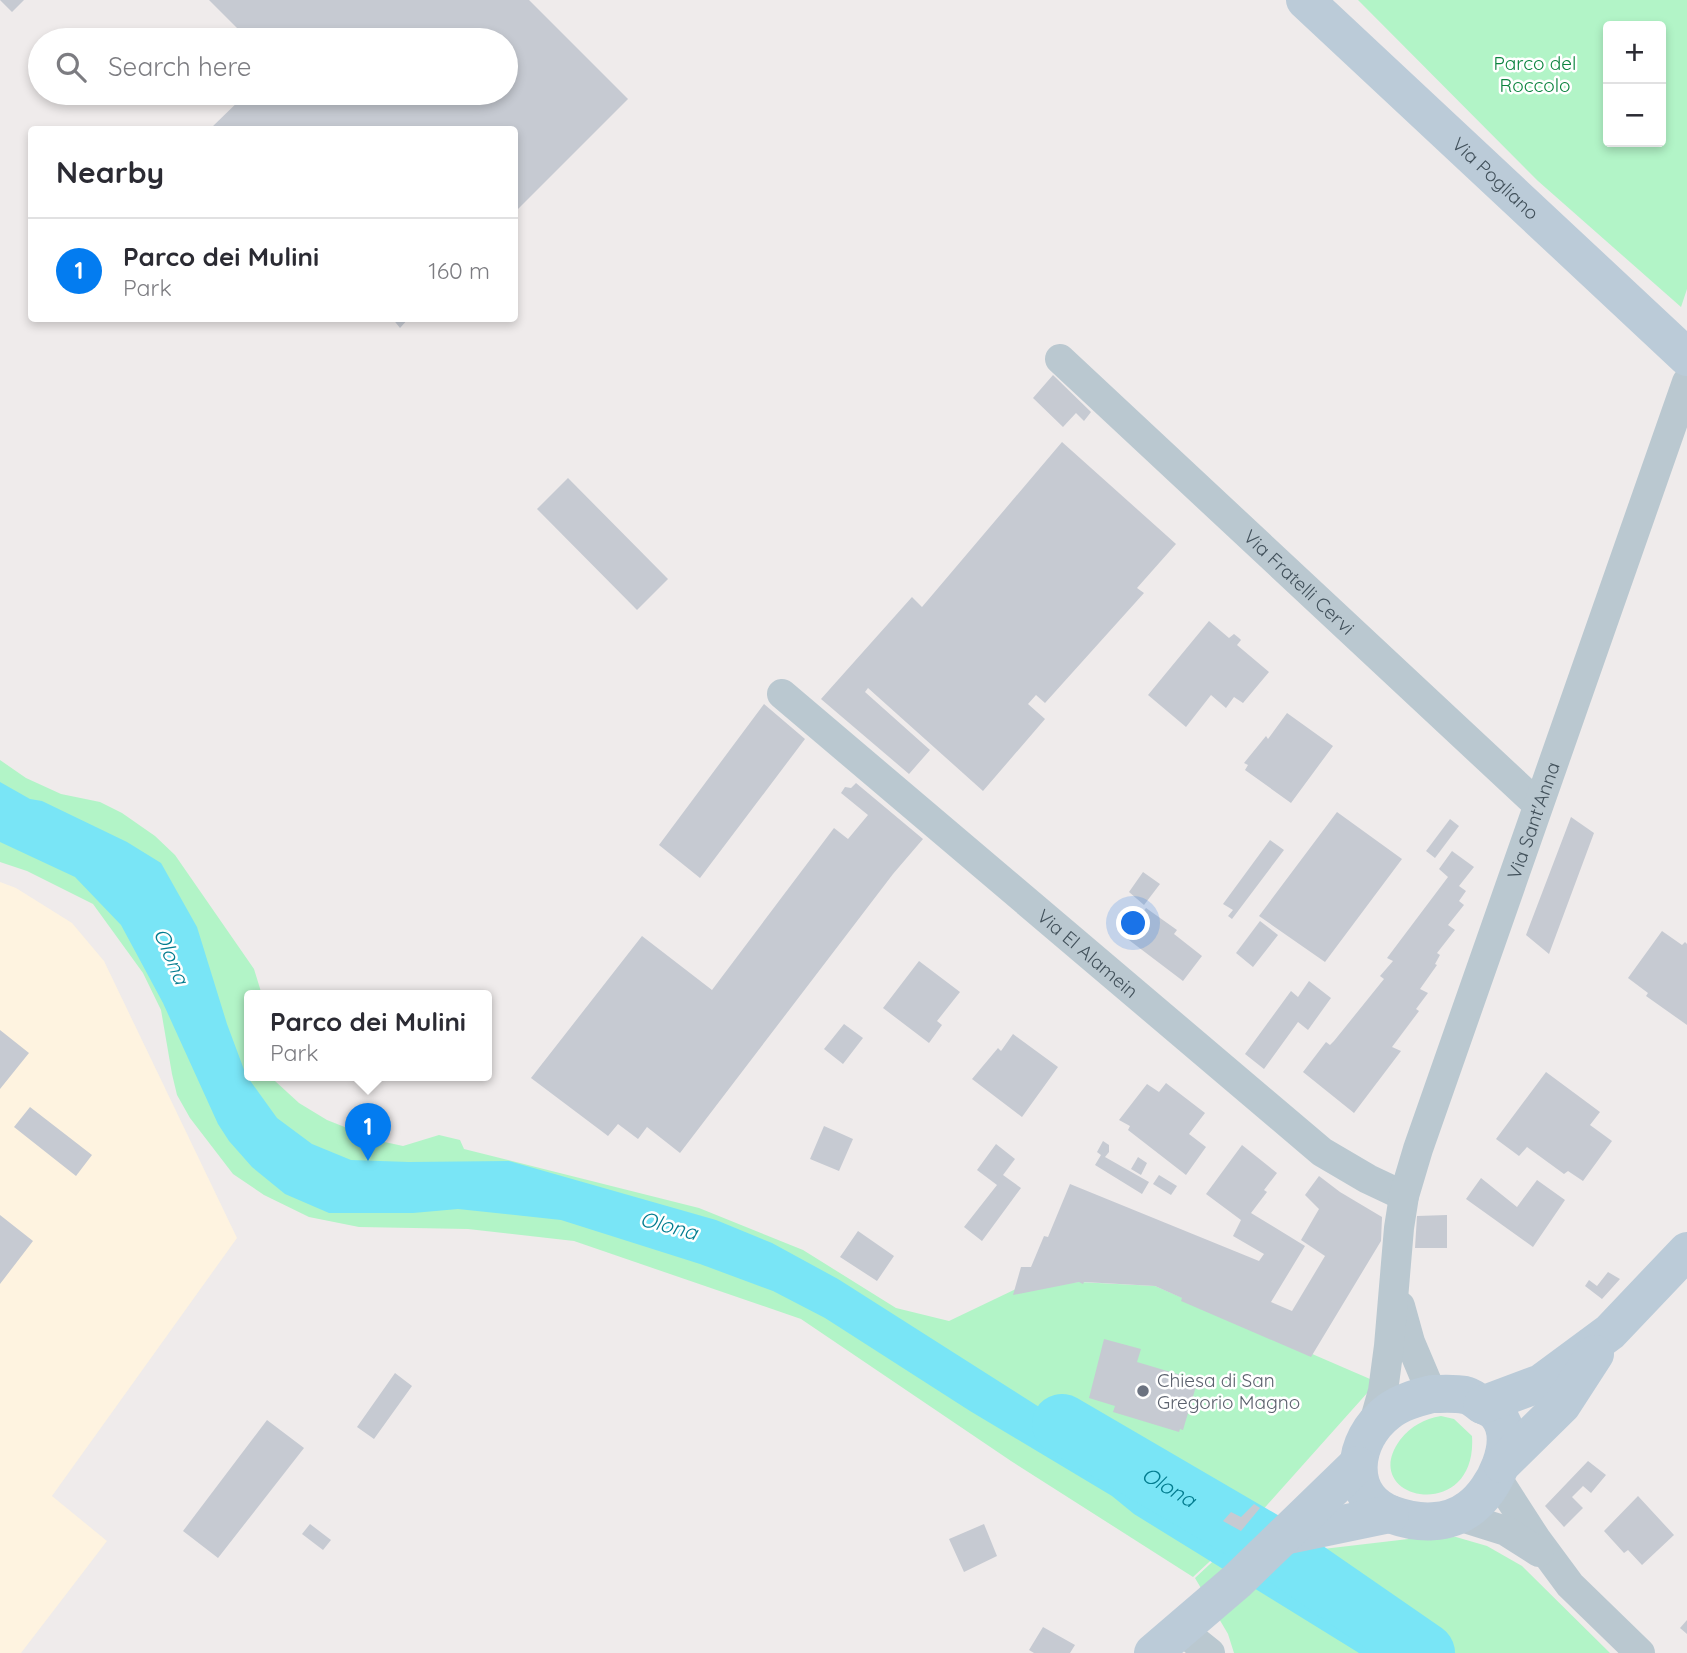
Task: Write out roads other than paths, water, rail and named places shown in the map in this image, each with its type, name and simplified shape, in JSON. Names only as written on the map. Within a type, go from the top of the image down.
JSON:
[{"type":"street","name":"Via Pogliano","points":[[1305,0],[1687,357]]},
{"type":"street","name":"Via Fratelli Cervi","points":[[1060,359],[1538,806]]},
{"type":"street","name":"Via Sant'Anna","points":[[1372,1430],[1390,1346],[1404,1196],[1687,382]]},
{"type":"street","name":"Via El Alamein","points":[[782,694],[1322,1152],[1404,1196]]},
{"type":"street","points":[[1482,1405],[1541,1383],[1610,1332],[1687,1251]]},
{"type":"street","name":"Via Sant'Anna","points":[[1396,1264],[1400,1308],[1406,1331],[1432,1394]]},
{"type":"street","points":[[1357,1465],[1361,1487],[1372,1502],[1390,1514],[1414,1522],[1442,1521],[1470,1508],[1499,1470],[1562,1405],[1610,1332]]},
{"type":"street","points":[[1167,1641],[1237,1581],[1357,1465],[1372,1430],[1386,1413],[1407,1401],[1432,1394],[1466,1395],[1497,1413],[1505,1432],[1499,1470],[1551,1559],[1570,1585],[1640,1653]]},
{"type":"street","points":[[1284,1536],[1390,1514]]},
{"type":"street","points":[[1455,1515],[1506,1531],[1551,1559]]},
{"type":"street","points":[[1167,1641],[1210,1653]]},
{"type":"water","points":[[0,782],[30,799],[42,801],[127,842],[161,863],[197,927],[244,1070],[244,1081],[250,1081],[277,1118],[312,1144],[351,1160],[509,1161],[716,1220],[772,1243],[838,1279],[1157,1482],[1306,1569],[1437,1653],[1359,1653],[825,1318],[773,1291],[700,1264],[561,1220],[458,1209],[413,1213],[329,1213],[285,1194],[252,1167],[218,1124],[163,1003],[121,925],[75,877],[0,842]]},
{"type":"waterway","name":"Olona","points":[[1062,1424],[1266,1543],[1425,1653]]},
{"type":"place","name":"Parco dei Mulini","points":[[368,1161]]},
{"type":"place","name":"Chiesa di San Gregorio Magno","points":[[1143,1391]]},
{"type":"park label","name":"Parco del Roccolo","points":[[1535,74]]}]
